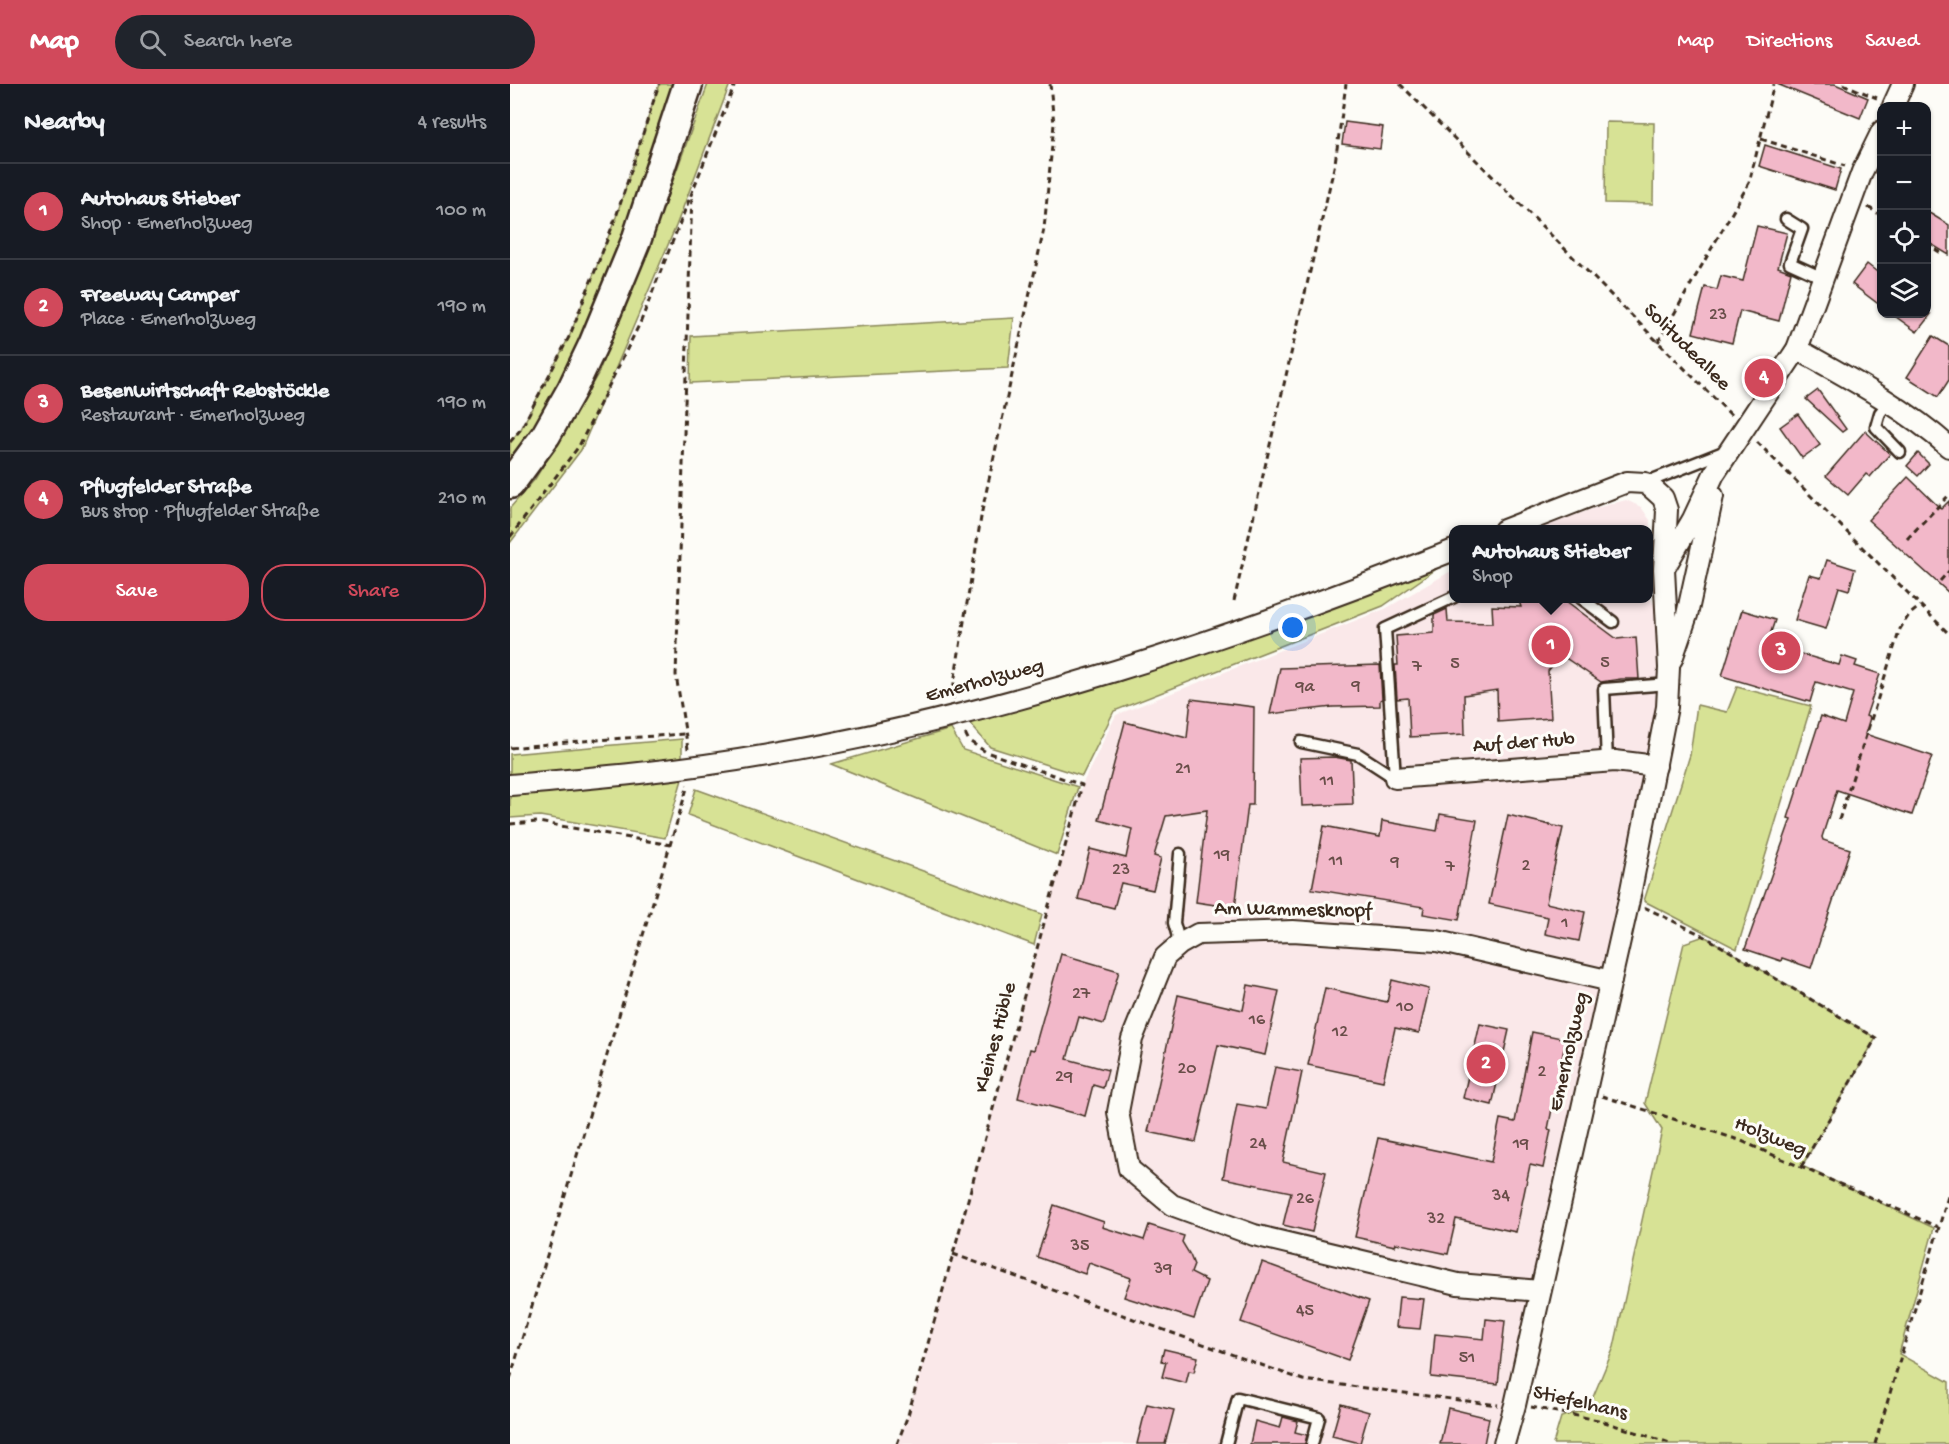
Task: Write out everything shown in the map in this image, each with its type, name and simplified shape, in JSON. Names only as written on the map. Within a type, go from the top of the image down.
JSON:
[{"type":"main road","points":[[510,484],[546,435],[593,345],[636,241],[688,84]]},
{"type":"street","points":[[1890,102],[1903,84]]},
{"type":"street","name":"Emerholzweg","points":[[1664,569],[1679,545],[1714,474],[1797,349],[1862,172],[1877,140]]},
{"type":"street","points":[[1797,349],[1844,375],[1946,439]]},
{"type":"street","name":"Emerholzweg","points":[[1669,676],[1688,615],[1717,483],[1729,450]]},
{"type":"street","points":[[1517,525],[1627,482],[1645,483]]},
{"type":"street","name":"Emerholzweg","points":[[1504,1444],[1515,1405],[1611,981],[1663,736],[1669,676],[1664,569],[1666,510],[1664,498],[1645,483]]},
{"type":"street","name":"Emerholzweg","points":[[510,785],[768,756],[956,715],[1105,674],[1252,626],[1354,590],[1449,552]]},
{"type":"street","name":"Auf der Hub","points":[[1395,778],[1607,762],[1656,766]]},
{"type":"street","name":"Am Wammesknopf","points":[[1540,1291],[1458,1284],[1254,1234],[1172,1205],[1129,1169],[1118,1112],[1132,1039],[1165,957],[1180,944],[1198,934],[1293,931],[1437,941],[1611,981]]},
{"type":"lane","points":[[1786,219],[1802,229],[1790,263],[1823,278]]},
{"type":"lane","points":[[1888,403],[1880,413],[1876,427],[1900,452]]},
{"type":"lane","points":[[1645,483],[1729,450]]},
{"type":"lane","points":[[1395,778],[1385,629],[1449,599]]},
{"type":"lane","points":[[1588,603],[1613,622]]},
{"type":"lane","points":[[1607,762],[1604,689],[1669,676]]},
{"type":"lane","points":[[1302,742],[1358,754],[1395,778]]},
{"type":"lane","points":[[1180,855],[1174,923],[1180,944]]},
{"type":"lane","points":[[1226,1444],[1238,1398],[1319,1418],[1312,1444]]},
{"type":"path","points":[[510,442],[520,429],[570,335],[616,217],[659,84]]},
{"type":"path","points":[[510,537],[579,446],[641,321],[735,84]]},
{"type":"path","points":[[956,715],[953,700],[954,683],[982,511],[1044,229],[1054,124],[1050,84]]},
{"type":"path","points":[[1234,601],[1335,163],[1346,84]]},
{"type":"path","name":"Solitudeallee","points":[[1400,84],[1949,634]]},
{"type":"path","points":[[1658,342],[1749,183],[1774,84]]},
{"type":"path","points":[[1843,84],[1884,102]]},
{"type":"path","points":[[1761,139],[1862,172]]},
{"type":"path","points":[[510,1379],[690,776],[676,675],[692,194]]},
{"type":"path","points":[[1931,247],[1943,254]]},
{"type":"path","points":[[1907,539],[1949,495]]},
{"type":"path","points":[[1940,581],[1949,571]]},
{"type":"path","points":[[1839,820],[1900,629],[1920,606]]},
{"type":"path","name":"Kleines Hüble","points":[[897,1444],[908,1415],[1082,785],[986,752],[969,741],[956,715]]},
{"type":"path","points":[[510,748],[684,734]]},
{"type":"path","points":[[510,824],[538,822],[671,845]]},
{"type":"path","points":[[1629,900],[1704,936],[1876,1038],[1802,1167]]},
{"type":"path","name":"Holzweg","points":[[1586,1091],[1739,1140],[1938,1227]]},
{"type":"path","points":[[1875,1444],[1949,1193]]},
{"type":"path","name":"Stiefelhans","points":[[953,1254],[1303,1380],[1515,1405],[1598,1420],[1673,1444]]},
{"type":"shaded area","points":[[1626,500],[1641,507],[1650,520],[1650,525],[1549,525],[1592,509]]},
{"type":"shaded area","points":[[1449,572],[1449,603],[1653,602],[1665,624],[1667,707],[1504,1444],[897,1444],[908,1415],[1082,785],[1116,715],[1385,609]]},
{"type":"green space","points":[[659,84],[688,84],[636,241],[510,484],[510,442],[521,429],[570,335],[616,217]]},
{"type":"green space","points":[[708,84],[730,84],[676,226],[581,450],[510,543],[510,508],[535,479],[598,374],[659,219]]},
{"type":"green space","points":[[1606,122],[1654,123],[1653,204],[1605,203]]},
{"type":"green space","points":[[1014,318],[1008,368],[690,383],[691,336]]},
{"type":"green space","points":[[1438,568],[1383,606],[1114,711],[1082,776],[990,747],[966,719],[1120,681]]},
{"type":"green space","points":[[1737,687],[1811,706],[1737,949],[1644,901],[1690,755],[1697,705],[1727,712]]},
{"type":"green space","points":[[951,729],[963,750],[1078,787],[1057,855],[831,764]]},
{"type":"green space","points":[[682,739],[682,760],[510,777],[510,754]]},
{"type":"green space","points":[[683,776],[665,838],[540,816],[510,818],[510,792]]},
{"type":"green space","points":[[696,789],[1042,914],[1034,945],[688,815]]},
{"type":"green space","points":[[1704,936],[1876,1038],[1802,1166],[1934,1228],[1899,1354],[1949,1382],[1949,1444],[1553,1444],[1561,1417],[1588,1409],[1614,1347],[1662,1130],[1645,1103],[1684,943]]},
{"type":"building","points":[[1777,84],[1835,84],[1868,98],[1860,118]]},
{"type":"building","points":[[1345,122],[1383,127],[1380,149],[1342,144]]},
{"type":"building","points":[[1765,145],[1841,169],[1835,190],[1759,166]]},
{"type":"building","points":[[1931,214],[1949,225],[1949,255],[1931,244]]},
{"type":"building","points":[[1757,226],[1787,233],[1778,267],[1791,272],[1779,321],[1740,311],[1732,343],[1693,333],[1705,287],[1717,290],[1721,276],[1743,281]]},
{"type":"building","points":[[1867,264],[1877,272],[1877,303],[1852,284]]},
{"type":"building","points":[[1898,318],[1928,318],[1917,332]]},
{"type":"building","points":[[1933,336],[1949,346],[1949,380],[1938,397],[1907,377]]},
{"type":"building","points":[[1818,390],[1846,429],[1842,432],[1806,399]]},
{"type":"building","points":[[1798,414],[1820,445],[1802,458],[1780,427]]},
{"type":"building","points":[[1865,431],[1890,454],[1870,477],[1866,474],[1848,495],[1826,476]]},
{"type":"building","points":[[1918,453],[1929,464],[1918,476],[1907,466]]},
{"type":"building","points":[[1908,477],[1941,509],[1949,501],[1949,593],[1868,520]]},
{"type":"building","points":[[1827,560],[1855,569],[1849,590],[1839,587],[1826,629],[1795,620],[1809,575],[1821,578]]},
{"type":"building","points":[[1520,603],[1569,603],[1617,639],[1636,637],[1639,679],[1601,682],[1561,655],[1548,671],[1551,718],[1498,722],[1497,690],[1464,695],[1465,734],[1410,737],[1408,698],[1397,699],[1396,636],[1434,633],[1434,615],[1447,609],[1448,622],[1493,623],[1492,606],[1521,607]]},
{"type":"building","points":[[1742,610],[1775,620],[1767,644],[1839,665],[1842,656],[1857,661],[1855,666],[1880,674],[1866,716],[1870,718],[1865,734],[1932,756],[1912,815],[1837,790],[1822,837],[1823,840],[1850,849],[1811,968],[1745,949],[1791,819],[1788,818],[1821,716],[1844,724],[1853,693],[1816,682],[1810,702],[1722,676]]},
{"type":"building","points":[[1380,665],[1382,699],[1380,706],[1333,707],[1270,714],[1280,668]]},
{"type":"building","points":[[1191,699],[1254,707],[1253,805],[1248,805],[1235,908],[1196,902],[1207,810],[1166,816],[1154,856],[1161,858],[1153,890],[1121,883],[1114,908],[1078,899],[1090,849],[1126,858],[1132,829],[1099,820],[1125,722],[1187,738]]},
{"type":"building","points":[[1334,757],[1351,760],[1353,804],[1302,806],[1300,758]]},
{"type":"building","points":[[1440,814],[1477,820],[1459,920],[1423,914],[1424,907],[1312,889],[1324,826],[1380,837],[1382,821],[1437,831]]},
{"type":"building","points":[[1508,815],[1563,828],[1546,903],[1585,912],[1579,941],[1545,934],[1548,917],[1489,904]]},
{"type":"building","points":[[1061,954],[1119,971],[1104,1024],[1079,1017],[1067,1059],[1108,1070],[1103,1088],[1093,1085],[1085,1116],[1018,1098],[1030,1049],[1034,1050]]},
{"type":"building","points":[[1392,980],[1429,989],[1419,1033],[1395,1028],[1383,1081],[1308,1065],[1325,988],[1387,1002]]},
{"type":"building","points":[[1248,985],[1279,991],[1265,1055],[1218,1045],[1196,1142],[1148,1132],[1178,995],[1243,1010]]},
{"type":"building","points":[[1480,1024],[1509,1030],[1492,1105],[1463,1098]]},
{"type":"building","points":[[1532,1032],[1566,1039],[1548,1129],[1551,1130],[1543,1168],[1530,1165],[1516,1232],[1456,1219],[1448,1254],[1355,1237],[1378,1138],[1491,1162],[1500,1119],[1515,1122]]},
{"type":"building","points":[[1275,1067],[1302,1072],[1283,1162],[1326,1172],[1312,1232],[1283,1225],[1291,1192],[1223,1178],[1237,1104],[1266,1109]]},
{"type":"building","points":[[1054,1205],[1104,1222],[1102,1227],[1144,1240],[1149,1225],[1184,1236],[1182,1242],[1194,1265],[1191,1273],[1207,1281],[1194,1319],[1124,1297],[1131,1278],[1089,1263],[1085,1274],[1037,1257]]},
{"type":"building","points":[[1262,1262],[1369,1301],[1348,1360],[1241,1322]]},
{"type":"building","points":[[1399,1297],[1424,1299],[1420,1329],[1396,1327]]},
{"type":"building","points":[[1486,1319],[1505,1321],[1498,1384],[1431,1377],[1435,1334],[1484,1339]]},
{"type":"building","points":[[1164,1349],[1198,1357],[1194,1372],[1189,1371],[1186,1383],[1162,1377],[1166,1362],[1161,1361]]},
{"type":"building","points":[[1147,1404],[1174,1410],[1165,1444],[1137,1444]]},
{"type":"building","points":[[1341,1404],[1369,1412],[1360,1443],[1332,1436]]},
{"type":"building","points":[[1448,1408],[1489,1418],[1484,1444],[1440,1444]]},
{"type":"building","points":[[1283,1417],[1298,1421],[1295,1432],[1307,1435],[1305,1444],[1250,1444],[1255,1421],[1280,1428]]},
{"type":"place","name":"Pflugfelder Straße","points":[[1764,378]]},
{"type":"place","name":"Autohaus Stieber","points":[[1551,645]]},
{"type":"place","name":"Besenwirtschaft Rebstöckle","points":[[1781,651]]},
{"type":"place","name":"Freeway Camper","points":[[1486,1064]]}]
